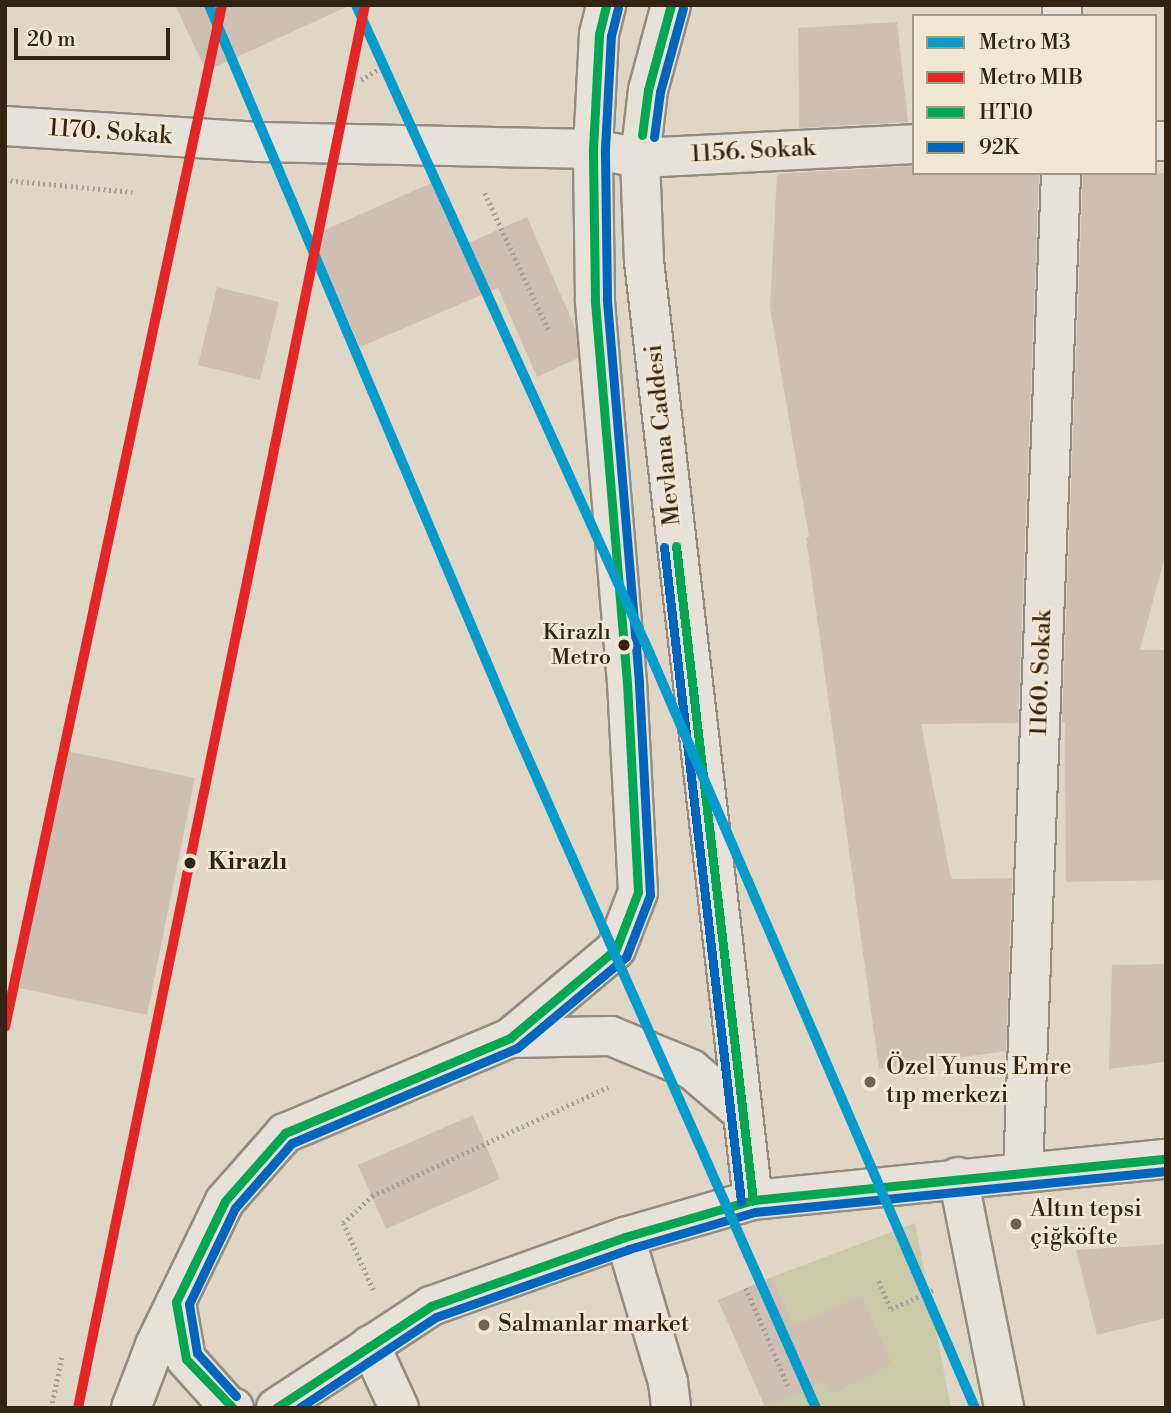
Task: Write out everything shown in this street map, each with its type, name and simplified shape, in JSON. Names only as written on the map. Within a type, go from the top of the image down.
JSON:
[{"type":"main road","points":[[131,1408],[155,1345],[225,1201],[285,1133],[510,1038],[616,950],[638,892],[627,683],[595,299],[593,149],[599,34],[606,5]]},
{"type":"main road","name":"Mevlana Caddesi","points":[[671,5],[648,90],[640,158],[644,261],[753,1200]]},
{"type":"main road","name":"1170. Sokak","points":[[5,126],[259,142],[593,149]]},
{"type":"main road","name":"1156. Sokak","points":[[593,149],[640,158],[912,144]]},
{"type":"main road","name":"1160. Sokak","points":[[1023,1172],[1061,175]]},
{"type":"main road","points":[[510,1038],[611,1036],[691,1069],[743,1113]]},
{"type":"main road","points":[[276,1408],[431,1306],[625,1237],[753,1200],[958,1177],[1166,1159]]},
{"type":"main road","points":[[958,1177],[1004,1408]]},
{"type":"main road","points":[[625,1237],[668,1382],[671,1408]]},
{"type":"main road","points":[[176,1302],[186,1359],[229,1407],[234,1408]]},
{"type":"main road","points":[[381,1338],[399,1408]]},
{"type":"path","points":[[5,180],[132,192]]},
{"type":"path","points":[[481,184],[553,340]]},
{"type":"path","points":[[381,1338],[343,1223],[372,1195],[608,1087]]},
{"type":"path","points":[[746,1288],[789,1388]]},
{"type":"path","points":[[51,1408],[62,1355]]},
{"type":"green space","points":[[915,1223],[951,1408],[757,1408],[818,1381],[772,1277]]},
{"type":"building","points":[[175,5],[351,5],[206,71]]},
{"type":"building","points":[[897,22],[908,122],[799,128],[798,28]]},
{"type":"building","points":[[912,166],[912,175],[1039,175],[1018,723],[921,724],[951,879],[1012,878],[1006,1051],[879,1069],[806,537],[809,537],[770,307],[777,174]]},
{"type":"building","points":[[1166,173],[1166,552],[1140,650],[1166,650],[1166,880],[1066,882],[1065,722],[1062,722],[1083,175]]},
{"type":"building","points":[[436,181],[464,245],[527,217],[576,330],[578,358],[537,377],[498,288],[360,347],[311,236]]},
{"type":"building","points":[[217,287],[279,302],[260,380],[198,365]]},
{"type":"building","points":[[67,751],[195,778],[147,1015],[19,988]]},
{"type":"building","points":[[1166,964],[1166,1062],[1109,1069],[1112,965]]},
{"type":"building","points":[[473,1115],[500,1179],[386,1229],[358,1165]]},
{"type":"building","points":[[1166,1244],[1166,1318],[1097,1335],[1076,1250]]},
{"type":"building","points":[[772,1277],[794,1325],[862,1296],[892,1364],[831,1394],[825,1381],[765,1407],[718,1300]]},
{"type":"metro line","name":"M3","points":[[209,5],[512,722],[816,1408]]},
{"type":"metro line","name":"M1B","points":[[5,1027],[222,5]]},
{"type":"metro line","name":"M3","points":[[356,5],[650,654],[975,1408]]},
{"type":"metro line","name":"M1B","points":[[78,1408],[365,5]]},
{"type":"transit line","name":"HT10","points":[[233,1408],[186,1359],[176,1302],[225,1201],[285,1133],[510,1038],[616,949],[638,892],[627,683],[595,299],[593,149],[599,34],[606,5]]},
{"type":"transit line","name":"HT10","points":[[642,135],[648,90],[671,5]]},
{"type":"transit line","name":"92K","points":[[236,1396],[197,1353],[189,1304],[235,1208],[292,1143],[517,1048],[626,957],[650,895],[639,682],[607,298],[605,149],[611,36],[618,8]]},
{"type":"transit line","name":"92K","points":[[654,137],[660,92],[683,8]]},
{"type":"transit line","name":"HT10","points":[[676,546],[753,1200]]},
{"type":"transit line","name":"92K","points":[[664,547],[741,1201]]},
{"type":"transit line","name":"HT10","points":[[276,1408],[431,1306],[625,1237],[753,1200],[1166,1159]]},
{"type":"transit line","name":"92K","points":[[299,1408],[436,1317],[629,1249],[755,1212],[1166,1171]]},
{"type":"place","name":"Kirazlı Metro","points":[[624,645]]},
{"type":"place","name":"Kirazlı","points":[[190,863]]},
{"type":"place","name":"Özel Yunus Emre tıp merkezi","points":[[870,1082]]},
{"type":"place","name":"Altın tepsi çiğköfte","points":[[1016,1224]]},
{"type":"place","name":"Salmanlar market","points":[[484,1325]]}]
